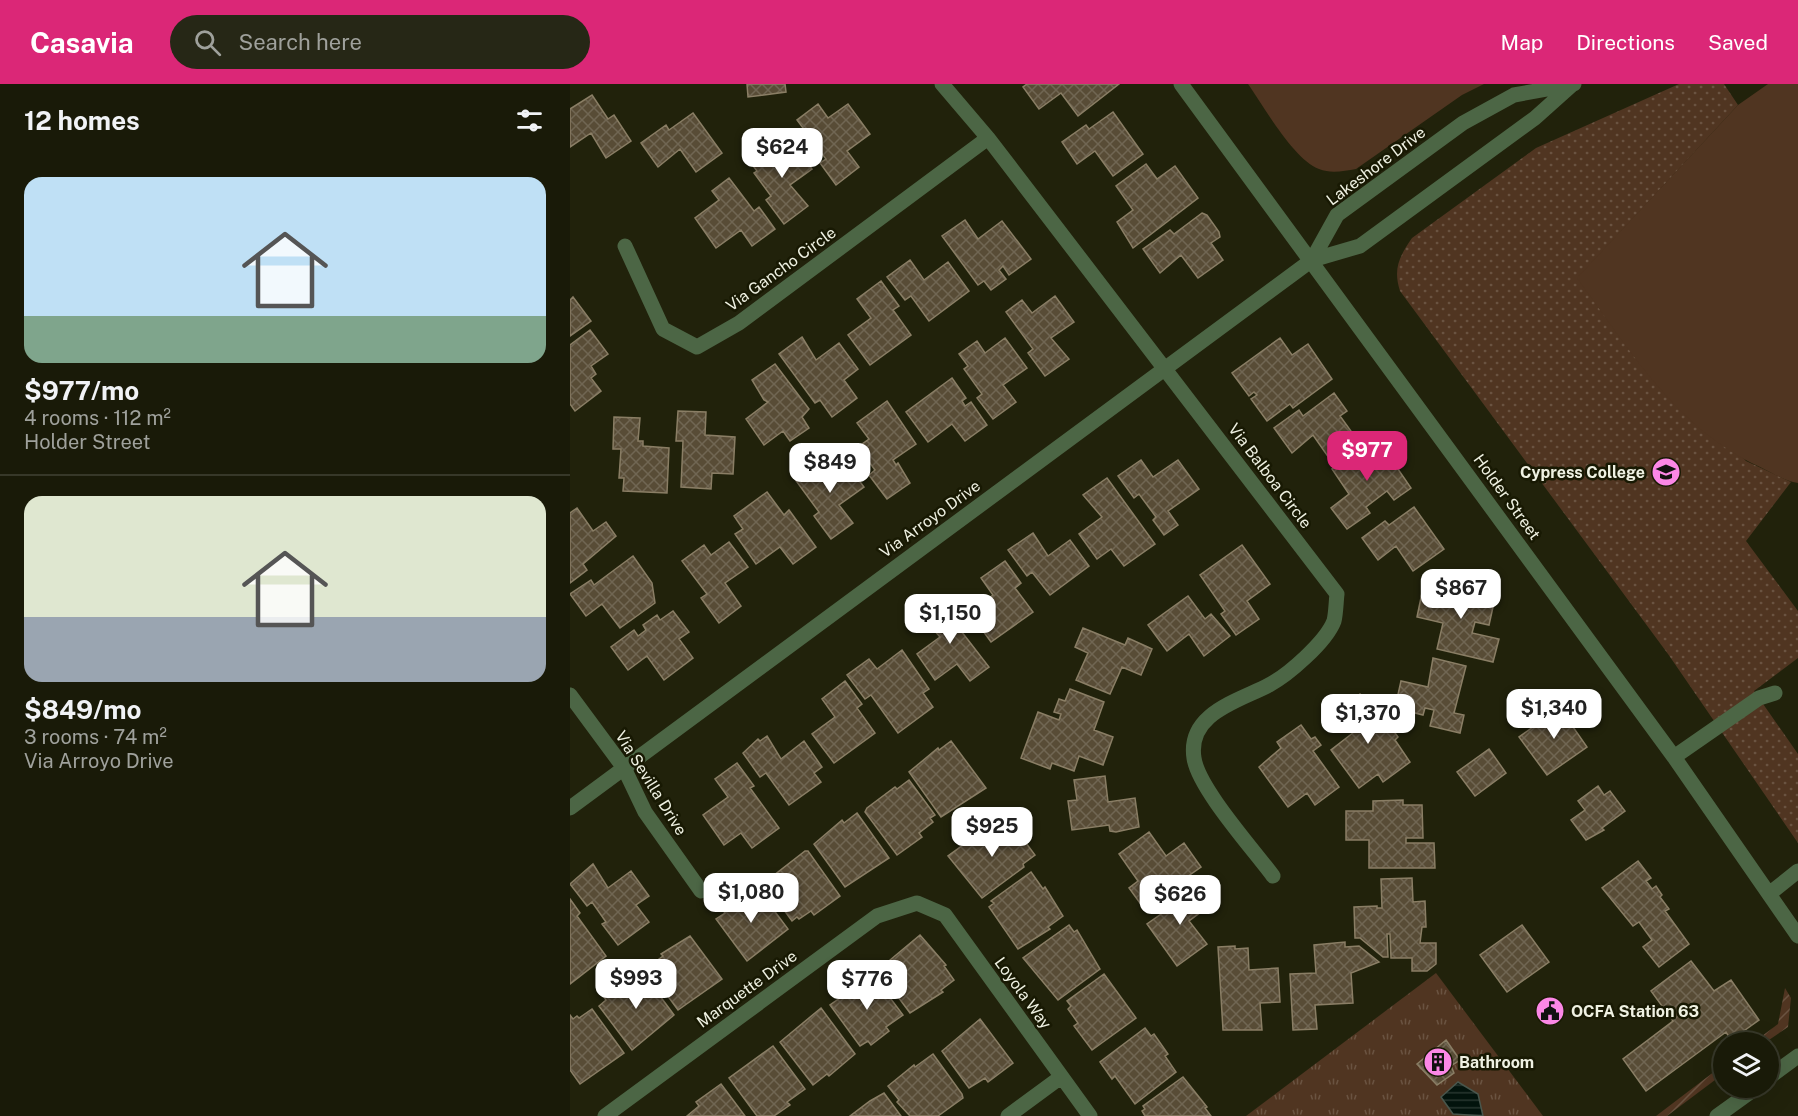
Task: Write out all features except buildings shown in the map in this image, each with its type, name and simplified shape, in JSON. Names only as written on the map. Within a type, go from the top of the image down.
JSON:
[{"type":"street","name":"Via Balboa Circle","points":[[942,84],[988,138],[1337,594],[1334,622],[1312,651],[1271,684],[1213,711],[1195,738],[1194,759],[1206,786],[1273,876]]},
{"type":"street","name":"Holder Street","points":[[1181,84],[1674,757],[1798,936]]},
{"type":"street","name":"Lakeshore Drive","points":[[1312,260],[1360,246],[1535,118],[1573,84]]},
{"type":"street","name":"Lakeshore Drive","points":[[1312,260],[1337,215],[1463,123],[1514,95],[1573,84]]},
{"type":"street","name":"Via Gancho Circle","points":[[625,246],[663,329],[697,347],[740,323],[988,138]]},
{"type":"street","name":"Via Arroyo Drive","points":[[570,808],[1312,260]]},
{"type":"street","points":[[1674,757],[1759,698],[1776,693]]},
{"type":"street","name":"Via Sevilla Drive","points":[[570,695],[624,768],[645,812],[701,891]]},
{"type":"street","points":[[1768,894],[1798,871]]},
{"type":"street","name":"Loyola Way","points":[[916,903],[945,915],[1090,1116]]},
{"type":"street","name":"Marquette Drive","points":[[605,1116],[877,916],[916,903]]},
{"type":"street","points":[[1779,1070],[1798,1056]]},
{"type":"street","points":[[1008,1116],[1061,1077]]},
{"type":"street","points":[[1717,1116],[1742,1098]]},
{"type":"green space","points":[[1248,84],[1484,84],[1462,95],[1356,169],[1333,172],[1324,171],[1309,164],[1300,155],[1280,132]]},
{"type":"green space","points":[[1679,84],[1724,84],[1738,105],[1578,278],[1746,461],[1791,482],[1746,541],[1798,611],[1798,658],[1754,691],[1798,754],[1798,843],[1668,654],[1400,291],[1398,283],[1398,263],[1412,238],[1536,148]]},
{"type":"green space","points":[[1768,84],[1798,84],[1798,483],[1730,451],[1679,409],[1636,359],[1577,278],[1738,105]]},
{"type":"green space","points":[[1436,973],[1543,1116],[1246,1116]]},
{"type":"green space","points":[[1785,988],[1791,998],[1788,1027],[1779,1033],[1767,1032],[1778,1024]]},
{"type":"green space","points":[[1713,1073],[1713,1082],[1667,1116],[1656,1116]]},
{"type":"shaded area","points":[[1458,1082],[1478,1094],[1483,1116],[1453,1114],[1441,1097]]},
{"type":"place","name":"Cypress College","points":[[1666,472]]},
{"type":"place","name":"OCFA Station 63","points":[[1550,1011]]},
{"type":"place","name":"Bathroom","points":[[1438,1062]]}]
